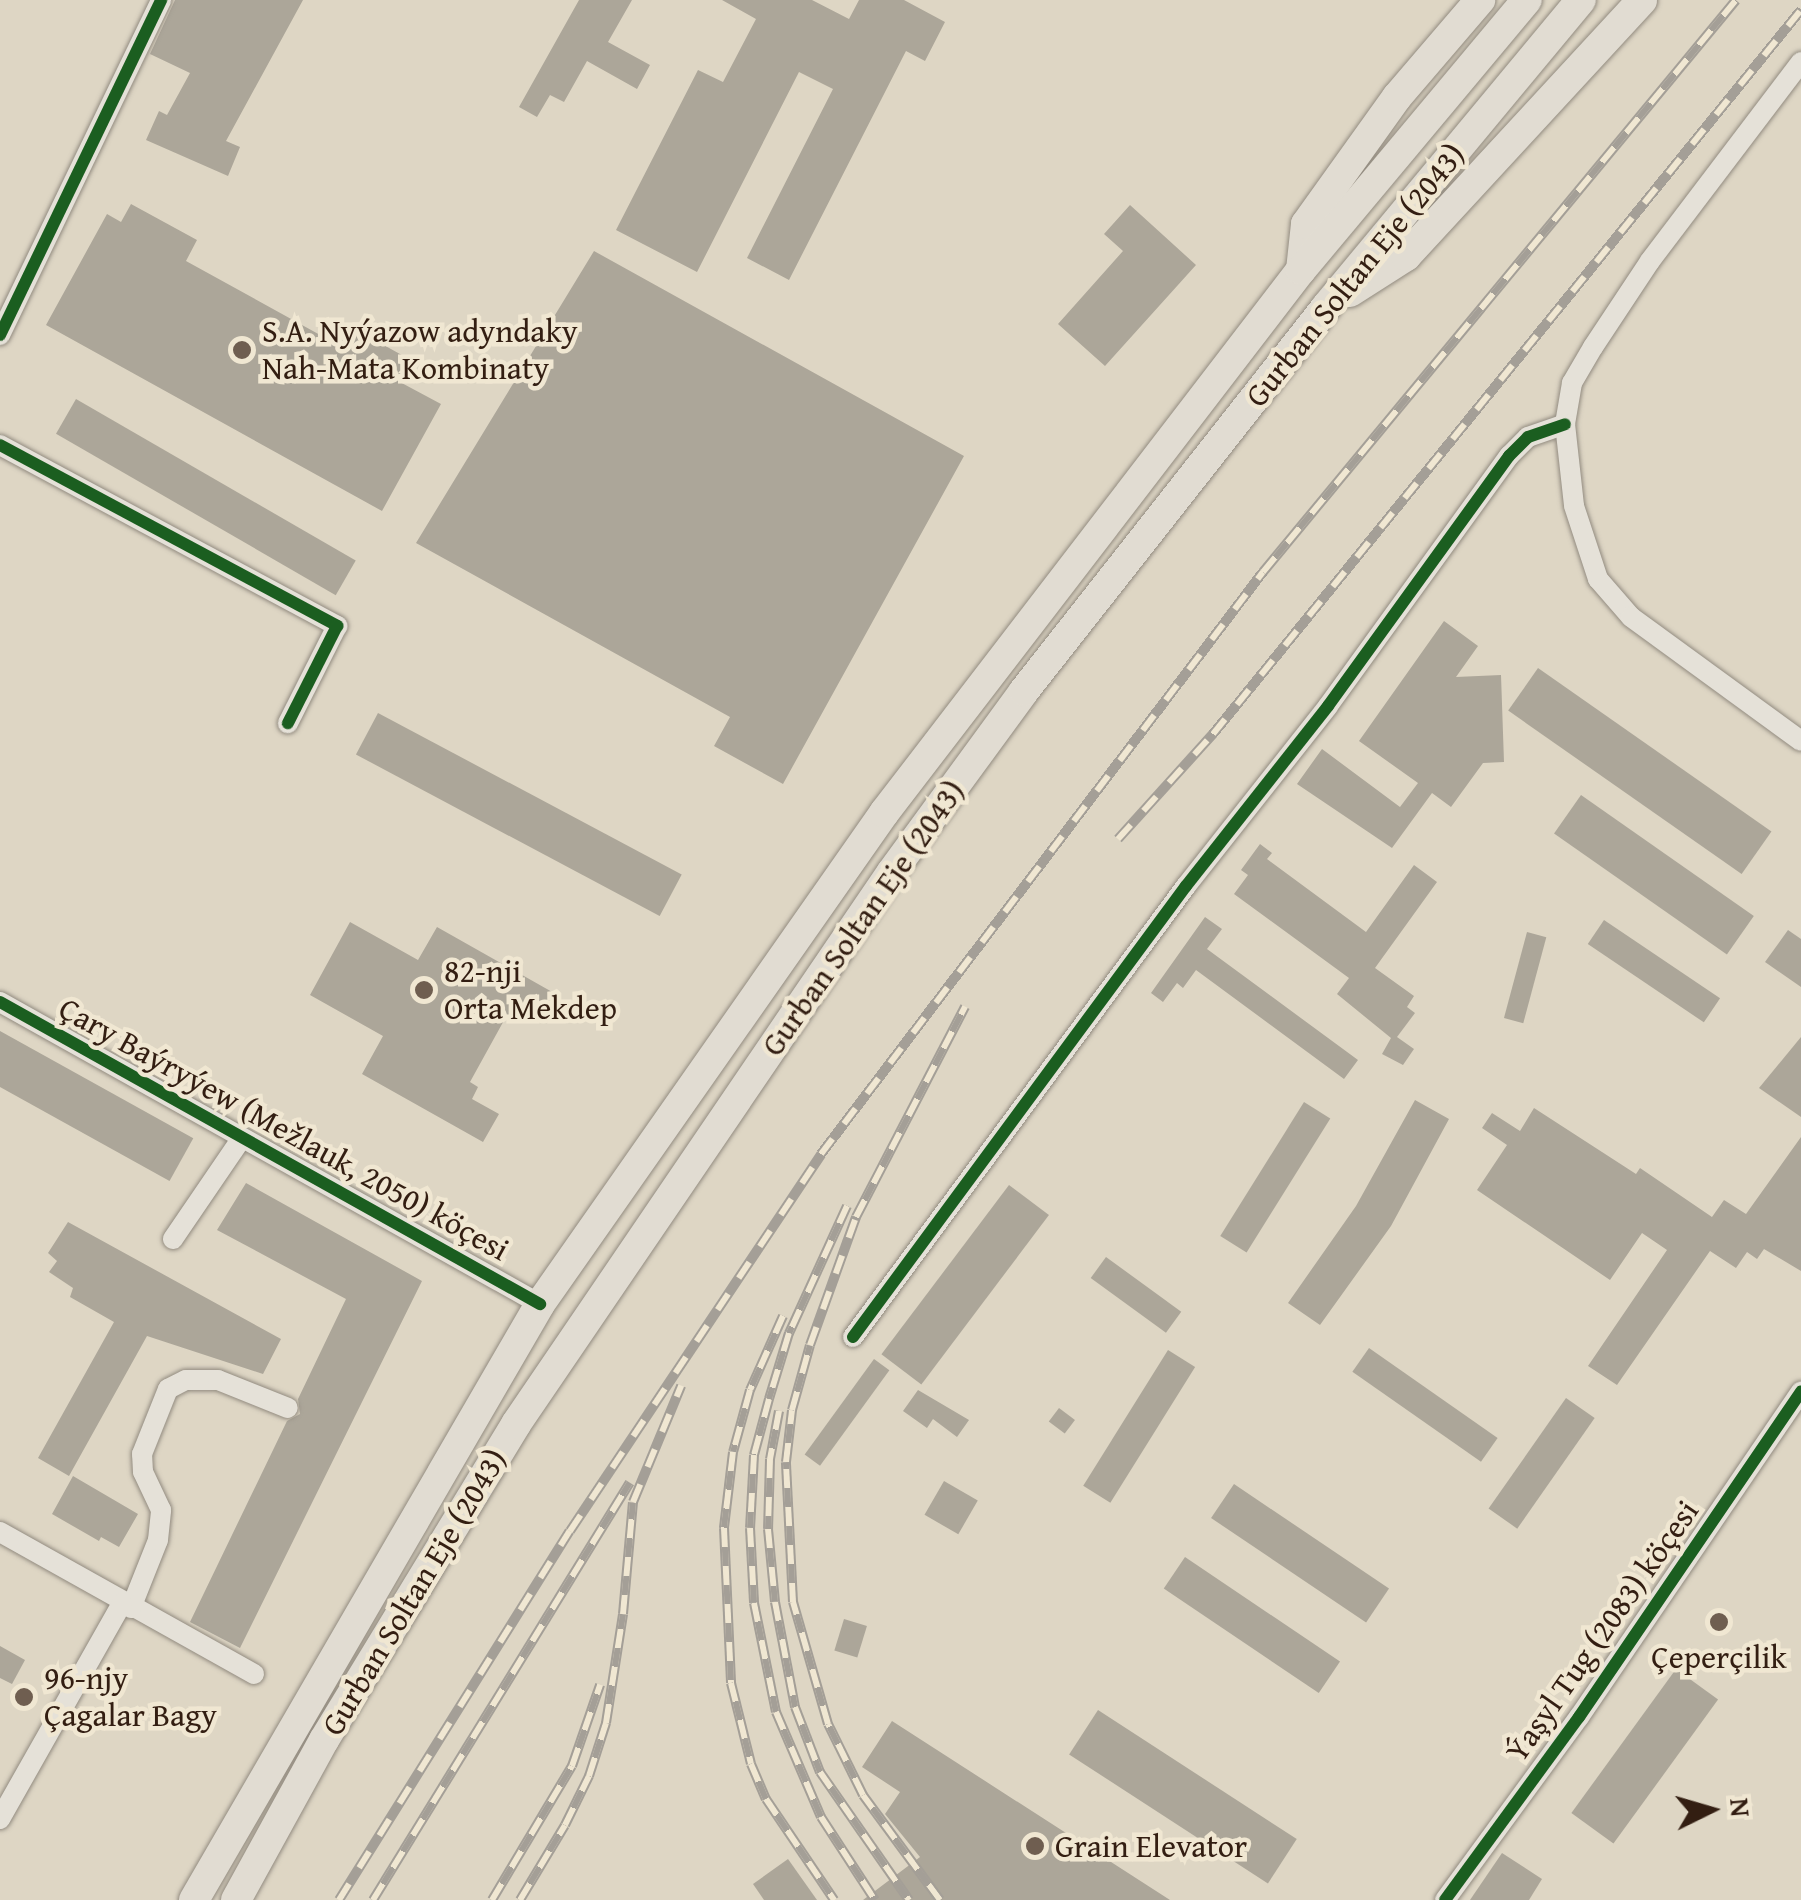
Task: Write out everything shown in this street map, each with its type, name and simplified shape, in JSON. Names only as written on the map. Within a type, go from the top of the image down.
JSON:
[{"type":"highway","points":[[1300,270],[1306,224],[1396,97],[1480,0]]},
{"type":"highway","name":"Gurban Soltan Eje (2043)","points":[[194,1900],[540,1304],[884,813],[1300,270],[1527,0]]},
{"type":"highway","name":"Gurban Soltan Eje (2043)","points":[[236,1900],[324,1740],[607,1285],[891,873],[1024,691],[1326,307],[1581,0]]},
{"type":"highway","points":[[1326,307],[1406,256],[1642,0]]},
{"type":"street","points":[[0,335],[161,0]]},
{"type":"street","points":[[1801,62],[1650,261],[1593,348],[1572,383],[1565,424],[1574,506],[1598,579],[1632,617],[1801,741]]},
{"type":"street","points":[[853,1338],[1186,886],[1328,706],[1509,456],[1528,437],[1565,424]]},
{"type":"street","points":[[0,445],[337,626],[288,722]]},
{"type":"street","name":"Çary Baýryýew (Mežlauk, 2050) köçesi","points":[[0,1002],[540,1304]]},
{"type":"street","points":[[173,1239],[242,1138]]},
{"type":"street","points":[[0,1819],[127,1605],[158,1540],[161,1510],[143,1472],[142,1454],[168,1389],[186,1380],[218,1380],[288,1408]]},
{"type":"street","name":"Ýaşyl Tug (2083) köçesi","points":[[1445,1900],[1579,1717],[1801,1390]]},
{"type":"street","points":[[0,1532],[254,1674]]},
{"type":"building","points":[[175,0],[303,0],[226,141],[240,147],[228,176],[146,140],[159,111],[167,115],[190,73],[150,54]]},
{"type":"building","points":[[579,0],[632,0],[608,42],[650,65],[637,89],[587,61],[564,102],[550,95],[537,117],[519,107]]},
{"type":"building","points":[[722,0],[812,0],[849,19],[859,0],[904,0],[945,22],[925,61],[906,51],[789,280],[747,258],[833,89],[799,72],[697,272],[616,230],[698,70],[723,82],[756,19]]},
{"type":"building","name":"S.A. Nyýazow adyndaky Nah-Mata Kombinaty","points":[[131,204],[197,240],[186,261],[331,341],[342,322],[409,359],[398,381],[441,404],[382,511],[46,325],[107,214],[121,222]]},
{"type":"building","points":[[1130,205],[1196,265],[1105,366],[1058,324],[1123,251],[1104,234]]},
{"type":"building","points":[[594,251],[964,456],[783,784],[714,746],[730,717],[416,543]]},
{"type":"building","points":[[76,399],[356,560],[336,595],[56,434]]},
{"type":"building","points":[[1444,621],[1478,646],[1456,677],[1501,675],[1504,762],[1483,763],[1451,807],[1432,793],[1392,848],[1297,784],[1322,749],[1400,807],[1418,783],[1359,741]]},
{"type":"building","points":[[1538,668],[1771,831],[1742,874],[1508,711]]},
{"type":"building","points":[[378,713],[682,874],[660,916],[356,754]]},
{"type":"building","points":[[1581,795],[1754,916],[1727,955],[1554,834]]},
{"type":"building","points":[[1260,844],[1272,853],[1267,859],[1366,932],[1414,865],[1437,882],[1375,968],[1414,996],[1407,1007],[1415,1013],[1397,1037],[1414,1049],[1403,1065],[1382,1054],[1391,1038],[1337,994],[1349,978],[1234,894],[1248,875],[1241,870]]},
{"type":"building","points":[[1205,917],[1222,929],[1207,949],[1358,1060],[1344,1079],[1196,970],[1183,988],[1177,983],[1163,1002],[1151,993]]},
{"type":"building","points":[[1604,920],[1720,998],[1704,1022],[1588,944]]},
{"type":"building","points":[[350,922],[418,960],[437,927],[561,997],[548,1021],[528,1009],[520,1023],[507,1015],[470,1082],[478,1087],[472,1099],[499,1114],[483,1142],[362,1074],[383,1036],[310,995]]},
{"type":"building","points":[[1788,930],[1801,939],[1801,987],[1765,962]]},
{"type":"building","points":[[1527,932],[1546,937],[1523,1023],[1504,1018]]},
{"type":"building","points":[[0,1031],[193,1138],[170,1181],[0,1087]]},
{"type":"building","points":[[1801,1037],[1801,1117],[1759,1088]]},
{"type":"building","points":[[1415,1100],[1449,1119],[1391,1226],[1320,1325],[1288,1303],[1356,1206]]},
{"type":"building","points":[[1304,1102],[1330,1118],[1247,1252],[1220,1236]]},
{"type":"building","points":[[1534,1108],[1636,1174],[1640,1168],[1712,1217],[1724,1200],[1746,1214],[1801,1137],[1801,1271],[1764,1249],[1757,1259],[1747,1252],[1736,1268],[1710,1251],[1617,1385],[1588,1366],[1667,1250],[1642,1233],[1610,1280],[1477,1190],[1507,1145],[1482,1128],[1492,1113],[1520,1131]]},
{"type":"building","points":[[246,1183],[422,1281],[240,1648],[190,1622],[287,1421],[300,1414],[298,1399],[346,1299],[217,1230]]},
{"type":"building","points":[[1009,1185],[1049,1215],[921,1384],[881,1354]]},
{"type":"building","points":[[68,1222],[281,1339],[263,1374],[147,1336],[69,1476],[38,1458],[114,1322],[70,1297],[73,1288],[49,1272],[57,1261],[48,1253]]},
{"type":"building","points":[[1106,1257],[1181,1312],[1166,1333],[1091,1278]]},
{"type":"building","points":[[1369,1348],[1498,1438],[1481,1462],[1352,1372]]},
{"type":"building","points":[[1168,1350],[1195,1367],[1110,1503],[1083,1486]]},
{"type":"building","points":[[874,1359],[889,1370],[820,1466],[805,1454]]},
{"type":"building","points":[[918,1390],[969,1420],[957,1437],[933,1419],[927,1428],[903,1411]]},
{"type":"building","points":[[1566,1398],[1595,1418],[1517,1529],[1489,1509]]},
{"type":"building","points":[[1059,1408],[1075,1420],[1065,1434],[1049,1422]]},
{"type":"building","points":[[73,1476],[138,1514],[119,1547],[101,1537],[99,1541],[52,1514]]},
{"type":"building","points":[[944,1481],[978,1500],[958,1534],[924,1515]]},
{"type":"building","points":[[1234,1484],[1389,1589],[1366,1623],[1211,1518]]},
{"type":"building","points":[[1185,1557],[1340,1662],[1319,1693],[1164,1589]]},
{"type":"building","points":[[844,1619],[867,1626],[857,1658],[834,1651]]},
{"type":"building","points":[[0,1646],[25,1660],[12,1684],[0,1678]]},
{"type":"building","points":[[1676,1669],[1718,1700],[1613,1844],[1571,1813]]},
{"type":"building","points":[[1098,1710],[1297,1839],[1268,1884],[1069,1754]]},
{"type":"building","name":"Grain Elevator","points":[[892,1721],[1170,1900],[863,1900],[920,1857],[885,1814],[900,1792],[862,1767]]},
{"type":"building","points":[[1502,1853],[1542,1879],[1529,1900],[1470,1900]]},
{"type":"building","points":[[788,1859],[817,1900],[764,1900],[753,1884]]},
{"type":"railway","points":[[339,1900],[570,1531],[821,1154],[1263,572],[1736,0]]},
{"type":"railway","points":[[1118,839],[1213,734],[1801,10]]},
{"type":"railway","points":[[940,1900],[863,1795],[828,1724],[793,1602],[786,1462],[792,1410],[810,1345],[856,1217],[965,1007]]},
{"type":"railway","points":[[847,1206],[789,1333],[769,1399],[754,1455],[750,1528],[754,1603],[776,1712],[821,1817],[875,1900]]},
{"type":"railway","points":[[783,1316],[750,1390],[733,1452],[724,1528],[731,1683],[751,1764],[766,1799],[834,1900]]},
{"type":"railway","points":[[520,1900],[589,1776],[606,1723],[623,1614],[633,1502],[681,1386]]},
{"type":"railway","points":[[779,1411],[770,1459],[768,1529],[775,1602],[795,1707],[820,1772],[909,1900]]},
{"type":"railway","points":[[373,1900],[630,1483]]},
{"type":"railway","points":[[492,1900],[572,1766],[600,1685]]},
{"type":"cycle path","points":[[0,335],[161,0]]},
{"type":"cycle path","points":[[853,1337],[1186,886],[1328,706],[1509,456],[1528,437],[1565,424]]},
{"type":"cycle path","points":[[0,445],[337,626],[288,723]]},
{"type":"cycle path","points":[[0,1002],[540,1304]]},
{"type":"cycle path","points":[[1445,1900],[1579,1717],[1801,1391]]},
{"type":"place","name":"S.A. Nyýazow adyndaky Nah-Mata Kombinaty","points":[[242,350]]},
{"type":"place","name":"82-nji Orta Mekdep","points":[[424,990]]},
{"type":"place","name":"Çeperçilik","points":[[1719,1622]]},
{"type":"place","name":"96-njy Çagalar Bagy","points":[[24,1697]]},
{"type":"place","name":"Grain Elevator","points":[[1035,1846]]}]
